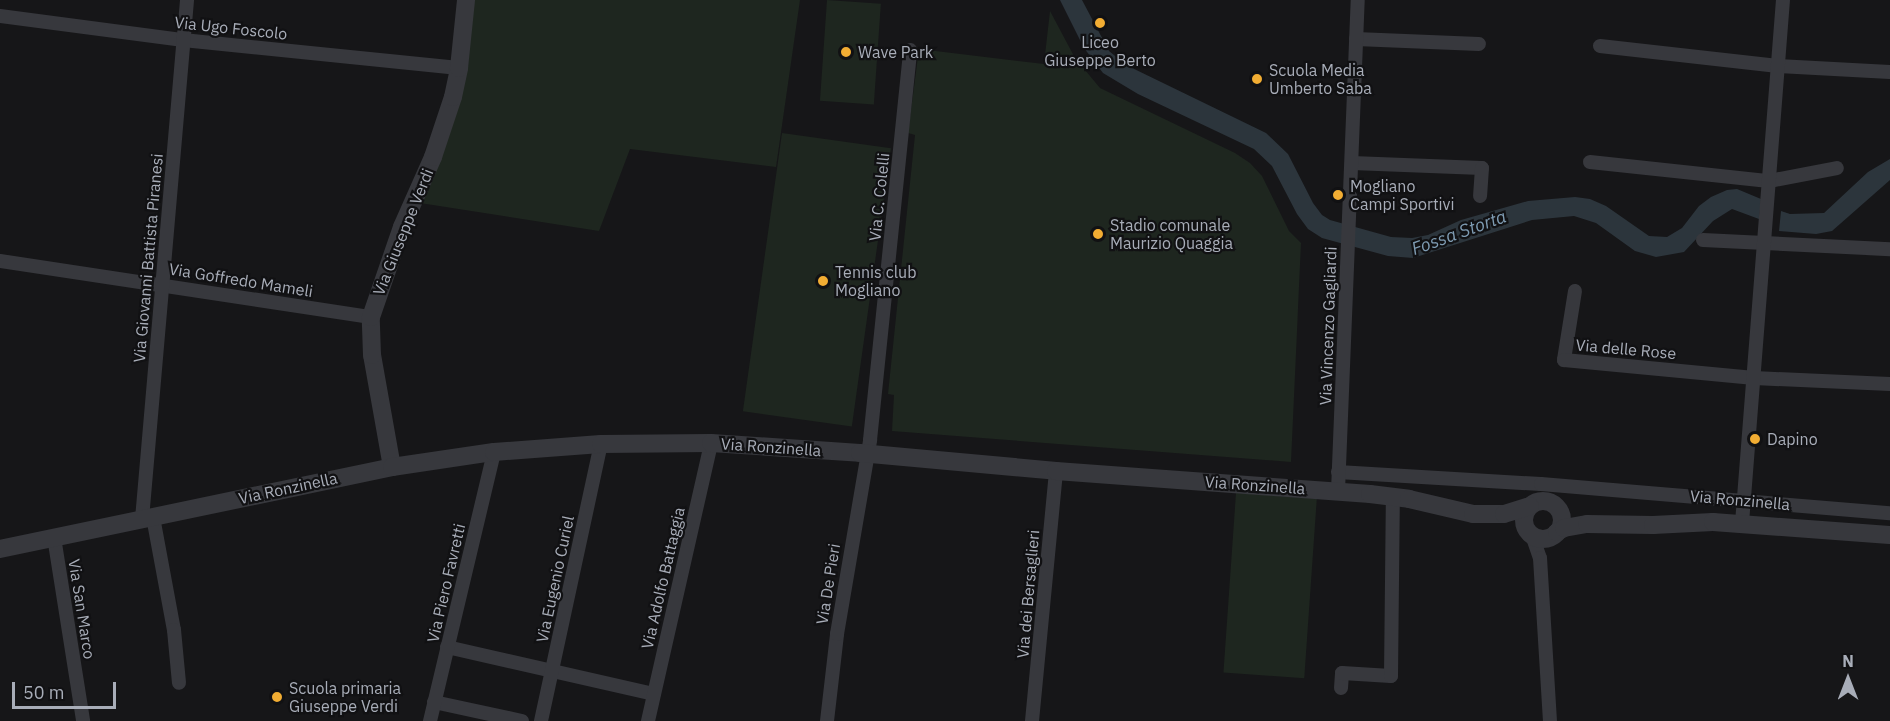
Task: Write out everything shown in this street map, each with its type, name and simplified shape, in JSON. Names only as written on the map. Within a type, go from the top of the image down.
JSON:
[{"type":"street","name":"Via Giovanni Battista Piranesi","points":[[148,518],[161,285],[187,0]]},
{"type":"street","name":"Via Giuseppe Verdi","points":[[392,466],[372,355],[371,317],[402,227],[433,157],[459,68],[466,0]]},
{"type":"street","name":"Via Vincenzo Gagliardi","points":[[1338,491],[1358,0]]},
{"type":"street","points":[[1742,523],[1783,0]]},
{"type":"street","name":"Via Ugo Foscolo","points":[[0,16],[183,40],[459,68]]},
{"type":"street","points":[[1356,39],[1479,44]]},
{"type":"street","points":[[1599,46],[1778,66],[1890,72]]},
{"type":"street","name":"Via C. Colelli","points":[[868,453],[910,50]]},
{"type":"street","points":[[1590,162],[1769,181],[1837,168]]},
{"type":"street","points":[[1352,163],[1482,168],[1480,196]]},
{"type":"street","points":[[1703,240],[1890,249]]},
{"type":"street","name":"Via Goffredo Mameli","points":[[0,261],[371,317]]},
{"type":"street","name":"Via delle Rose","points":[[1575,291],[1564,360],[1754,378],[1890,384]]},
{"type":"street","name":"Via Ronzinella","points":[[0,549],[392,466],[494,452],[601,444],[711,443],[868,453],[1056,471],[1393,496],[1451,511],[1512,520],[1541,538],[1576,525],[1600,524],[1742,523],[1890,535]]},
{"type":"street","name":"Via Adolfo Battaggia","points":[[648,721],[711,443]]},
{"type":"street","name":"Via Eugenio Curiel","points":[[541,721],[601,444]]},
{"type":"street","name":"Via Piero Favretti","points":[[430,721],[494,452]]},
{"type":"street","name":"Via De Pieri","points":[[826,721],[837,634],[868,453]]},
{"type":"street","name":"Via dei Bersaglieri","points":[[1032,721],[1056,471]]},
{"type":"street","name":"Via Ronzinella","points":[[1338,472],[1745,500],[1890,513]]},
{"type":"street","points":[[1341,688],[1342,673],[1391,676],[1393,496]]},
{"type":"street","name":"Via Ronzinella","points":[[1483,514],[1510,513],[1543,501],[1571,516],[1600,524]]},
{"type":"street","points":[[1530,506],[1524,515],[1540,554],[1550,721]]},
{"type":"street","points":[[1542,579],[1545,548],[1555,534],[1561,518],[1555,506]]},
{"type":"street","points":[[148,518],[174,630],[179,683]]},
{"type":"street","name":"Via San Marco","points":[[54,537],[83,721]]},
{"type":"street","points":[[447,647],[654,694]]},
{"type":"street","points":[[434,702],[522,721]]},
{"type":"shaded area","points":[[474,0],[800,0],[776,167],[630,149],[599,231],[420,203]]},
{"type":"shaded area","name":"Wave Park","points":[[827,0],[881,4],[874,105],[820,101]]},
{"type":"shaded area","name":"Stadio comunale Maurizio Quaggia","points":[[1050,11],[1075,58],[1100,88],[1235,153],[1250,163],[1262,176],[1289,231],[1301,243],[1291,462],[892,431],[894,395],[888,394],[915,135],[908,133],[919,49],[1044,64]]},
{"type":"shaded area","name":"Tennis club Mogliano","points":[[782,133],[891,148],[852,427],[743,411]]},
{"type":"shaded area","points":[[1236,493],[1317,499],[1304,678],[1223,673]]},
{"type":"water","name":"Fossa Storta","points":[[1060,0],[1082,0],[1109,51],[1126,65],[1266,133],[1288,154],[1313,203],[1322,215],[1330,220],[1391,237],[1412,238],[1428,235],[1461,220],[1528,201],[1575,197],[1590,199],[1606,206],[1649,236],[1667,237],[1682,228],[1699,206],[1711,197],[1727,190],[1737,189],[1761,199],[1759,219],[1732,209],[1713,221],[1684,252],[1656,257],[1635,251],[1596,223],[1574,216],[1532,220],[1413,258],[1388,256],[1322,238],[1308,229],[1297,214],[1272,166],[1254,149],[1138,94],[1103,73],[1084,48]]},
{"type":"water","points":[[1890,159],[1890,180],[1832,231],[1816,234],[1779,231],[1781,211],[1790,214],[1824,213],[1868,172]]},
{"type":"place","name":"Liceo Giuseppe Berto","points":[[1100,23]]},
{"type":"place","name":"Wave Park","points":[[846,52]]},
{"type":"place","name":"Scuola Media Umberto Saba","points":[[1257,79]]},
{"type":"place","name":"Mogliano Campi Sportivi","points":[[1338,195]]},
{"type":"place","name":"Stadio comunale Maurizio Quaggia","points":[[1098,234]]},
{"type":"place","name":"Tennis club Mogliano","points":[[823,281]]},
{"type":"place","name":"Dapino","points":[[1755,439]]},
{"type":"place","name":"Scuola primaria Giuseppe Verdi","points":[[277,697]]}]
